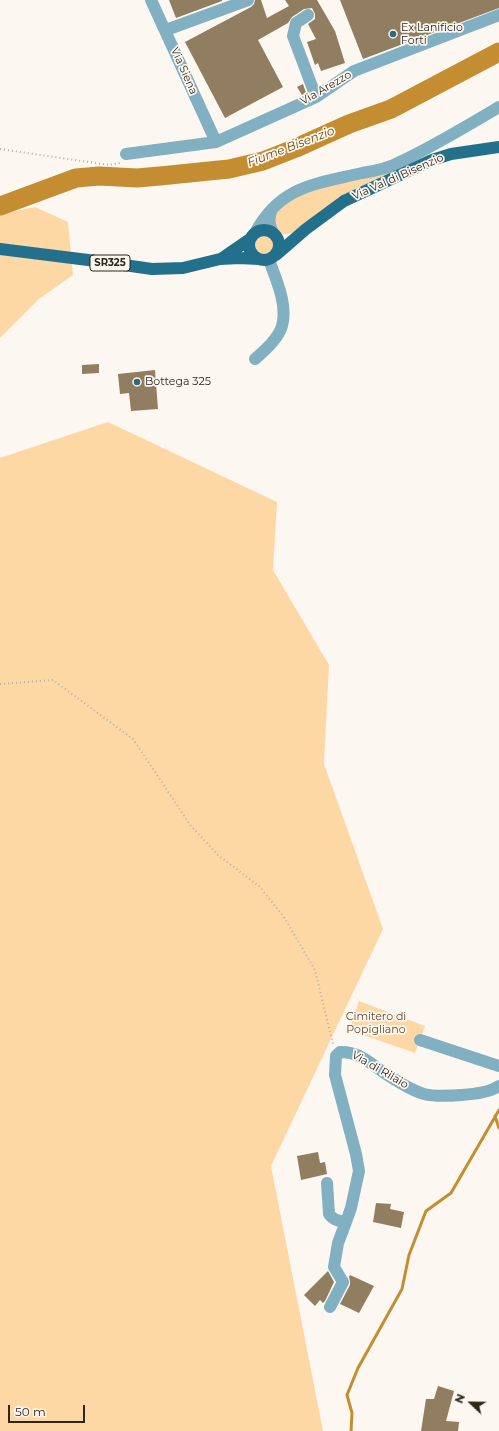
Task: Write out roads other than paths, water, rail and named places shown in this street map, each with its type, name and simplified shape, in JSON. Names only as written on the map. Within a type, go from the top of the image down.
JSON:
[{"type":"main road","name":"Via Val di Bisenzio","points":[[306,229],[344,201],[432,160],[451,154],[499,147]]},
{"type":"main road","points":[[268,258],[251,253],[248,246],[252,236],[260,230],[268,231],[284,237],[306,229]]},
{"type":"main road","points":[[268,258],[306,229]]},
{"type":"main road","points":[[268,258],[279,249],[279,243],[274,234]]},
{"type":"main road","name":"SR325","points":[[220,260],[237,249],[252,236]]},
{"type":"main road","name":"SR325","points":[[0,249],[96,261],[152,270],[183,268],[220,260],[239,258],[268,258]]},
{"type":"street","name":"Via Siena","points":[[151,0],[216,142]]},
{"type":"street","points":[[166,30],[248,0]]},
{"type":"street","points":[[308,15],[296,23],[293,36],[316,97]]},
{"type":"street","name":"Via Arezzo","points":[[126,154],[216,142],[316,97],[354,71],[499,15]]},
{"type":"street","points":[[252,236],[272,208],[301,188],[373,171],[399,163],[499,107]]},
{"type":"street","points":[[272,208],[269,224],[274,234]]},
{"type":"street","points":[[255,359],[274,340],[282,326],[283,308],[280,291],[268,258]]},
{"type":"street","points":[[420,1040],[499,1066]]},
{"type":"street","name":"Via di Rilaio","points":[[330,1307],[343,1282],[334,1267],[338,1243],[351,1208],[359,1171],[335,1074],[336,1056],[340,1052],[347,1051],[357,1054],[406,1086],[424,1094],[435,1096],[469,1095],[491,1091],[499,1086]]},
{"type":"street","points":[[327,1183],[329,1214],[336,1220],[346,1222]]},
{"type":"waterway","name":"Fiume Bisenzio","points":[[0,206],[76,178],[99,176],[137,178],[160,176],[229,169],[263,161],[349,124],[391,109],[499,52]]},
{"type":"waterway","points":[[351,1431],[352,1413],[347,1395],[358,1368],[402,1289],[409,1255],[426,1211],[451,1193],[499,1110]]},
{"type":"waterway","points":[[495,1116],[499,1128]]},
{"type":"place","name":"Ex Lanificio Forti","points":[[393,34]]},
{"type":"place","name":"Bottega 325","points":[[137,382]]},
{"type":"park label","name":"Cimitero di Popigliano","points":[[376,1023]]}]
